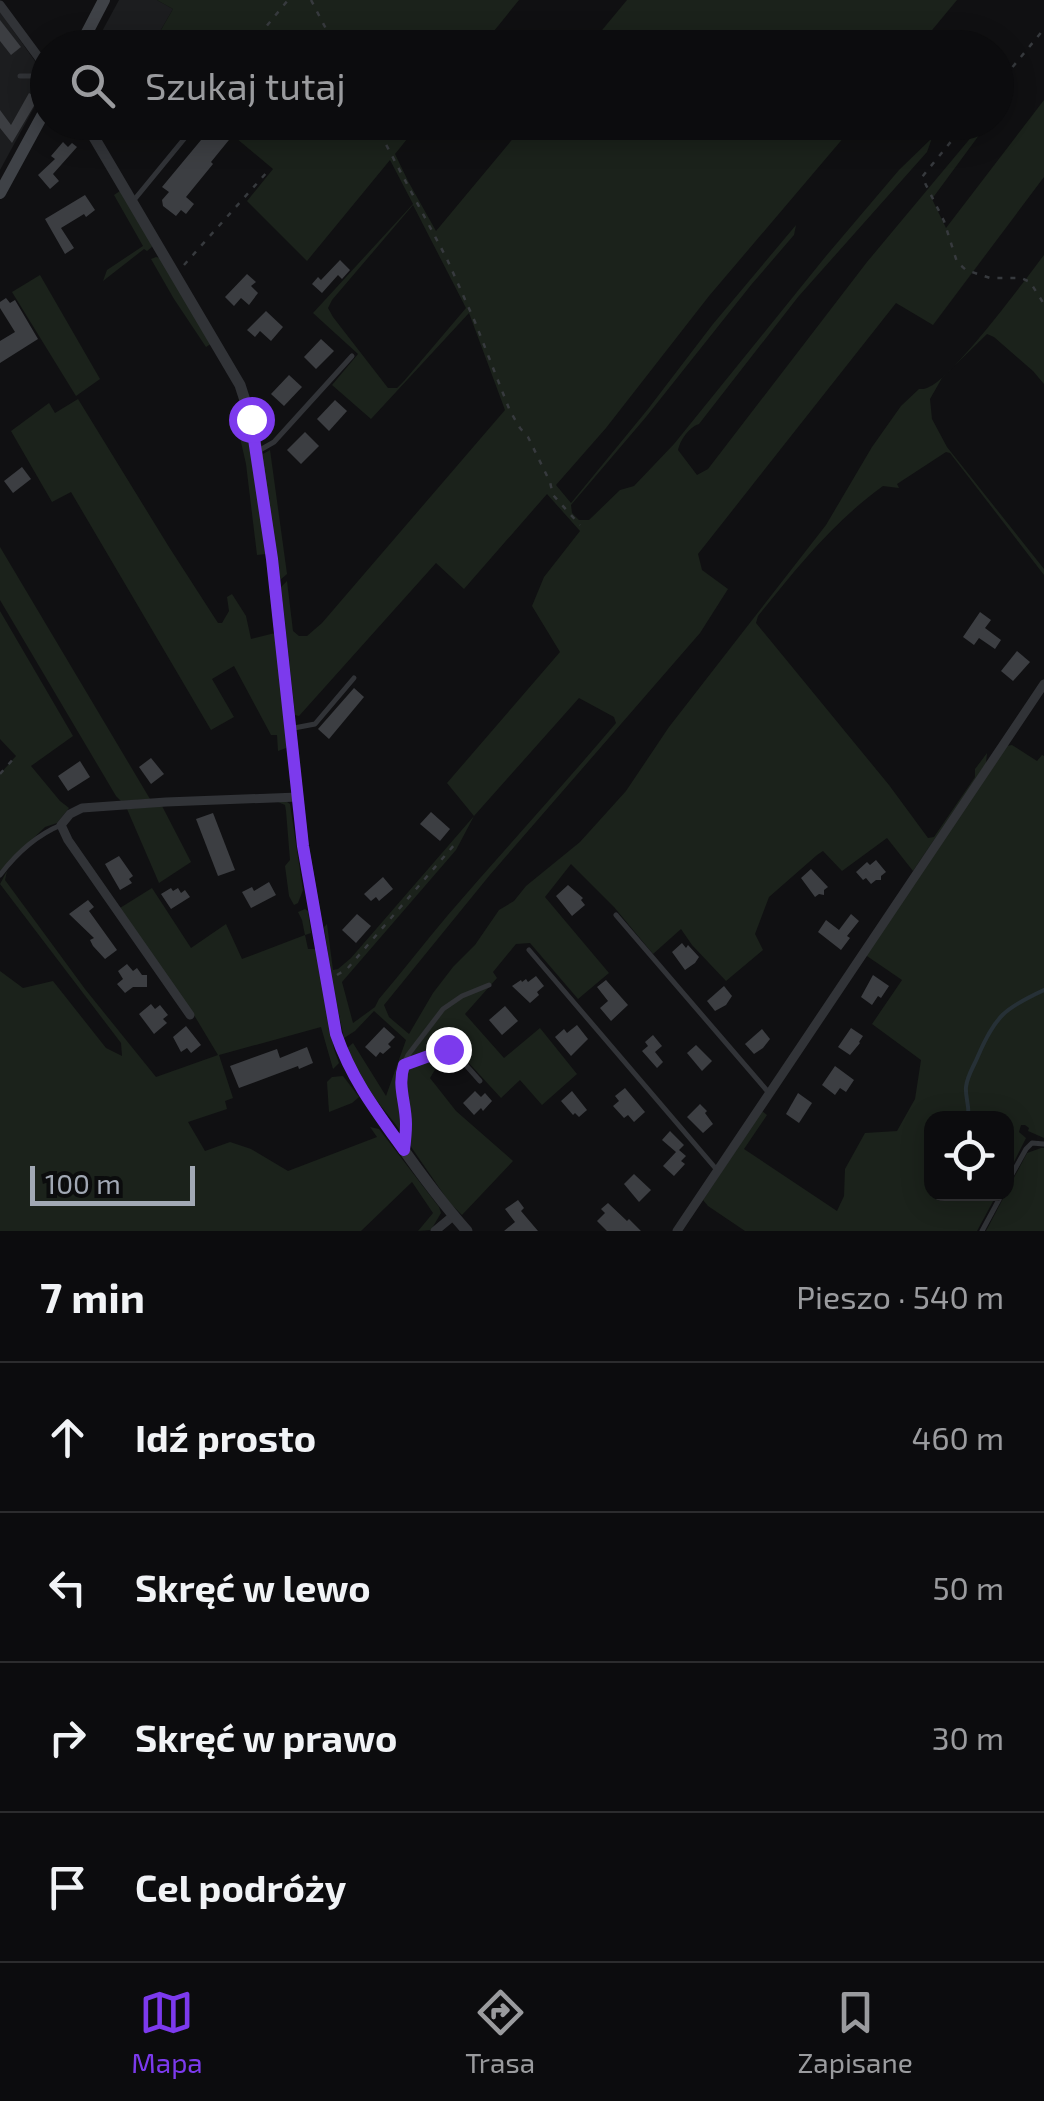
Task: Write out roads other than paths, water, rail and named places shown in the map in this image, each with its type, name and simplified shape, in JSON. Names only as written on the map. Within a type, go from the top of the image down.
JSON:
[{"type":"main road","points":[[88,30],[104,0]]},
{"type":"main road","points":[[0,193],[8,168],[30,133]]},
{"type":"street","points":[[0,5],[30,46]]},
{"type":"street","points":[[96,140],[240,385],[251,419],[303,846],[336,1034],[360,1088],[467,1231]]},
{"type":"street","points":[[677,1231],[1044,684]]},
{"type":"street","points":[[190,1015],[60,825],[82,808],[298,797]]},
{"type":"street","points":[[434,1231],[453,1216]]},
{"type":"lane","points":[[20,76],[30,76]]},
{"type":"lane","points":[[132,202],[183,140]]},
{"type":"lane","points":[[257,452],[274,442],[352,356]]},
{"type":"lane","points":[[291,729],[314,724],[354,678]]},
{"type":"lane","points":[[0,875],[24,849],[60,825]]},
{"type":"lane","points":[[616,915],[769,1093]]},
{"type":"lane","points":[[529,950],[717,1170]]},
{"type":"lane","points":[[404,1150],[406,1122],[400,1082],[404,1065],[443,1009],[489,985]]},
{"type":"lane","points":[[404,1065],[448,1049],[480,1081]]},
{"type":"lane","points":[[1014,1171],[1032,1143],[1044,1144]]},
{"type":"lane","points":[[982,1231],[998,1201]]},
{"type":"waterway","points":[[968,1111],[967,1083],[990,1031],[1010,1008],[1044,990]]}]
